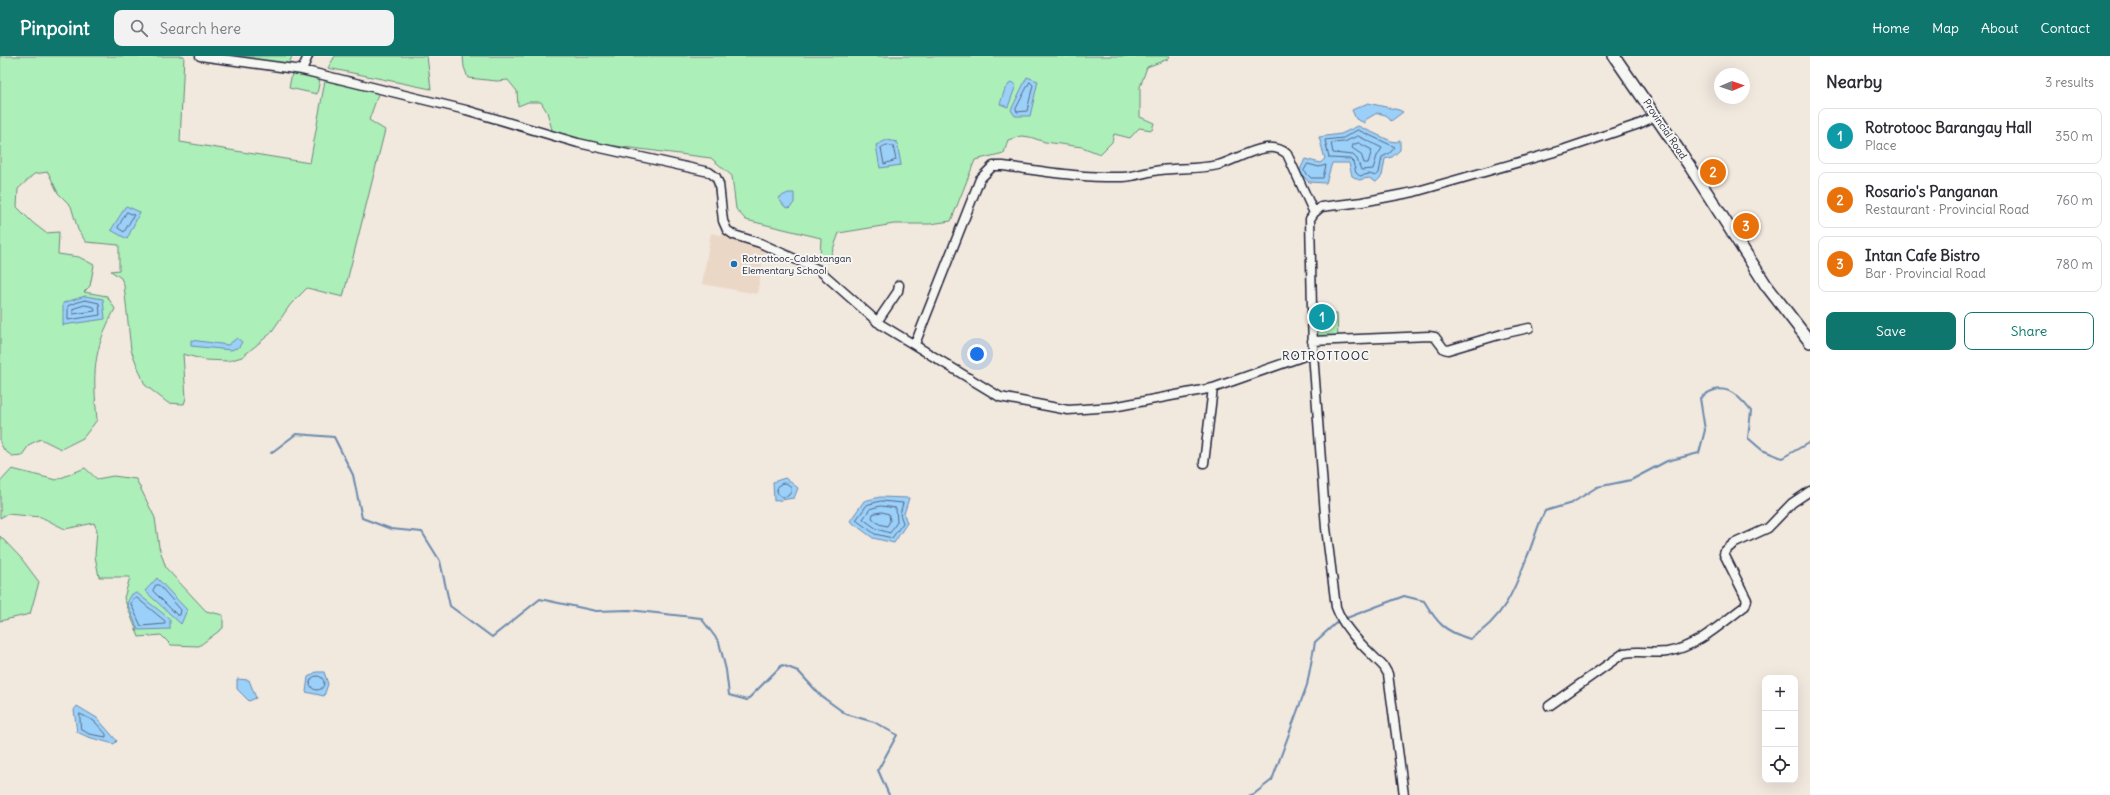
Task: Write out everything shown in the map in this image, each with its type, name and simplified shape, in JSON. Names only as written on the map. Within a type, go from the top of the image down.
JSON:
[{"type":"main road","name":"Provincial Road","points":[[1614,56],[1656,116],[1766,285],[1810,342]]},
{"type":"street","points":[[200,56],[302,70],[466,110],[578,144],[709,172],[716,177],[719,184],[723,221],[727,230],[734,235],[760,243],[819,270],[878,322],[915,344],[960,374],[1000,397],[1068,410],[1113,408],[1213,388],[1313,352]]},
{"type":"street","points":[[302,70],[308,56]]},
{"type":"street","points":[[1404,795],[1388,674],[1384,667],[1348,630],[1341,620],[1336,607],[1326,528],[1312,341],[1310,219],[1321,207],[1362,202],[1414,192],[1530,160],[1639,124],[1656,116]]},
{"type":"street","points":[[915,344],[980,179],[993,166],[1076,175],[1123,177],[1158,170],[1219,164],[1258,150],[1274,147],[1280,148],[1287,154],[1314,213]]},
{"type":"street","points":[[878,322],[898,291],[899,285]]},
{"type":"street","points":[[1312,341],[1429,336],[1435,337],[1444,349],[1448,350],[1502,334],[1529,328]]},
{"type":"street","points":[[1204,463],[1213,388]]},
{"type":"street","points":[[1549,706],[1624,653],[1633,651],[1663,652],[1677,649],[1703,637],[1745,606],[1747,600],[1724,554],[1724,551],[1733,544],[1768,528],[1792,503],[1810,491]]},
{"type":"shaded area","name":"Rotrottooc-Calabtangan Elementary School","points":[[711,233],[766,244],[757,294],[702,284]]},
{"type":"green space","points":[[0,56],[184,56],[180,142],[310,163],[326,75],[380,89],[369,120],[385,130],[343,297],[307,288],[290,305],[270,334],[242,357],[228,361],[205,360],[183,354],[186,398],[184,404],[168,403],[145,385],[131,350],[124,285],[121,278],[111,271],[119,270],[119,245],[86,242],[78,230],[71,206],[58,193],[48,172],[34,174],[18,189],[17,207],[33,223],[46,233],[59,232],[58,254],[79,257],[94,265],[90,286],[84,292],[107,296],[115,309],[107,324],[98,350],[95,376],[97,420],[83,438],[61,449],[41,439],[30,444],[22,455],[12,456],[4,450],[0,442]]},
{"type":"green space","points":[[203,56],[292,56],[288,66]]},
{"type":"green space","points":[[335,56],[427,56],[431,89],[328,68]]},
{"type":"green space","points":[[463,56],[1170,56],[1168,59],[1147,67],[1140,87],[1140,117],[1154,123],[1152,130],[1139,128],[1130,138],[1114,134],[1112,142],[1100,154],[1082,147],[1045,142],[1030,137],[1021,136],[1008,140],[1004,153],[975,160],[951,221],[930,224],[894,224],[839,233],[828,263],[820,257],[821,238],[746,220],[736,209],[732,176],[711,158],[592,143],[553,133],[547,112],[541,102],[528,102],[518,106],[517,91],[508,80],[497,81],[468,78],[464,67]]},
{"type":"green space","points":[[292,73],[320,79],[317,94],[289,88]]},
{"type":"green space","points":[[1313,314],[1337,314],[1338,339],[1313,340]]},
{"type":"green space","points":[[85,468],[97,479],[113,476],[136,479],[155,518],[159,547],[166,568],[206,611],[223,615],[223,628],[199,646],[171,645],[161,635],[139,637],[124,598],[130,577],[99,577],[95,556],[97,530],[94,523],[65,529],[41,517],[7,514],[0,518],[0,482],[12,469],[56,480]]},
{"type":"green space","points":[[0,536],[21,558],[39,582],[30,614],[0,621]]},
{"type":"water","points":[[1027,77],[1038,81],[1030,116],[1015,116],[1011,110]]},
{"type":"water","points":[[1011,82],[1016,85],[1008,107],[1000,104],[1005,89]]},
{"type":"water","points":[[1368,103],[1403,112],[1391,121],[1386,115],[1377,113],[1365,120],[1365,123],[1356,119],[1352,110]]},
{"type":"water","points":[[1358,126],[1391,141],[1396,142],[1400,140],[1400,150],[1392,157],[1385,159],[1382,176],[1376,182],[1369,178],[1359,180],[1352,176],[1349,163],[1332,163],[1326,183],[1309,182],[1299,172],[1305,159],[1320,163],[1325,159],[1319,137],[1341,134]]},
{"type":"water","points":[[887,140],[897,142],[901,165],[880,168],[876,145]]},
{"type":"water","points":[[788,193],[794,193],[794,203],[789,208],[785,207],[778,198]]},
{"type":"water","points":[[126,206],[140,212],[127,239],[111,230]]},
{"type":"water","points":[[85,296],[103,299],[105,319],[63,325],[63,303]]},
{"type":"water","points":[[237,338],[242,342],[239,347],[231,350],[191,346],[191,340],[228,345]]},
{"type":"water","points":[[785,478],[798,488],[794,498],[774,501],[773,482]]},
{"type":"water","points":[[880,497],[909,498],[904,514],[907,523],[894,543],[873,538],[850,521],[864,501]]},
{"type":"water","points":[[157,578],[187,610],[181,624],[145,591]]},
{"type":"water","points":[[137,593],[170,619],[170,629],[138,630],[127,603],[132,594]]},
{"type":"water","points":[[316,672],[324,672],[328,684],[324,696],[306,692],[308,677]]},
{"type":"water","points":[[237,679],[249,680],[256,698],[249,701],[237,689]]},
{"type":"water","points":[[77,706],[97,718],[117,741],[114,744],[88,737],[77,732],[74,710]]},
{"type":"waterway","points":[[1344,619],[1404,596],[1424,601],[1433,616],[1442,626],[1454,633],[1470,639],[1491,623],[1512,593],[1545,511],[1572,503],[1597,487],[1631,480],[1667,461],[1699,453],[1705,430],[1700,398],[1715,390],[1722,389],[1734,394],[1740,398],[1751,411],[1748,438],[1762,450],[1782,458],[1810,442]]},
{"type":"waterway","points":[[271,453],[296,434],[334,437],[353,475],[362,518],[391,529],[422,532],[440,561],[450,606],[492,637],[540,599],[596,611],[629,610],[701,618],[719,642],[726,670],[729,695],[747,700],[782,665],[798,671],[821,696],[846,714],[874,722],[897,735],[878,770],[889,795]]},
{"type":"waterway","points":[[1250,795],[1254,794],[1272,780],[1307,685],[1315,642],[1337,622]]},
{"type":"place","name":"Rosario's Panganan","points":[[1713,172]]},
{"type":"place","name":"Intan Cafe Bistro","points":[[1746,226]]},
{"type":"place","name":"Rotrottooc-Calabtangan Elementary School","points":[[734,264]]},
{"type":"place","name":"Rotrotooc Barangay Hall","points":[[1322,317]]},
{"type":"district","name":"ROTROTTOOC","points":[[1326,355]]}]
